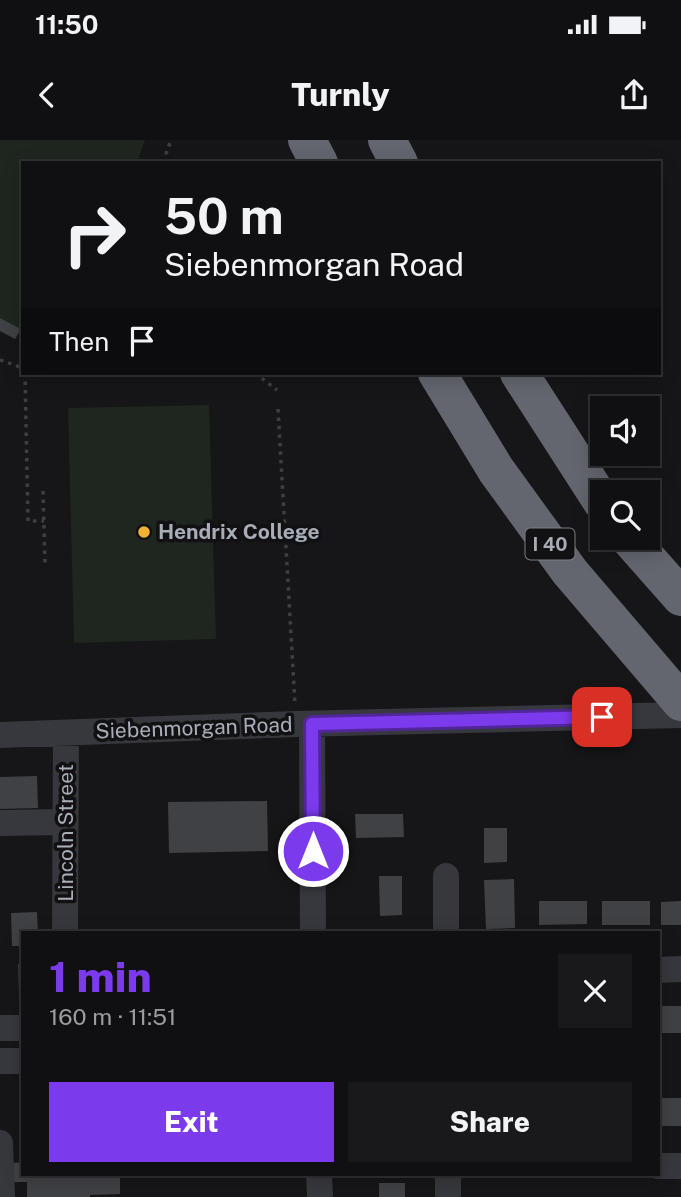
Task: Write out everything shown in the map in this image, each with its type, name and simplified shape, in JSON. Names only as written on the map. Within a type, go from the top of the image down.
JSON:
[{"type":"highway","points":[[307,140],[318,161]]},
{"type":"highway","points":[[387,140],[398,161]]},
{"type":"highway","name":"I 40","points":[[438,375],[496,470],[570,572],[681,702]]},
{"type":"highway","points":[[520,375],[590,483]]},
{"type":"highway","points":[[639,550],[681,597]]},
{"type":"street","name":"Siebenmorgan Road","points":[[0,735],[681,715]]},
{"type":"street","points":[[304,724],[313,931]]},
{"type":"street","name":"Lincoln Street","points":[[65,931],[66,733]]},
{"type":"street","points":[[0,823],[65,822]]},
{"type":"street","points":[[446,876],[446,931]]},
{"type":"street","points":[[660,970],[681,969]]},
{"type":"street","points":[[0,1028],[21,1028]]},
{"type":"street","points":[[0,1061],[21,1060]]},
{"type":"street","points":[[0,1143],[2,1197]]},
{"type":"street","points":[[660,1166],[681,1166]]},
{"type":"street","points":[[319,1176],[320,1197]]},
{"type":"street","points":[[448,1176],[448,1197]]},
{"type":"path","points":[[166,161],[171,140]]},
{"type":"path","points":[[0,360],[21,367]]},
{"type":"path","points":[[25,375],[29,521],[44,521]]},
{"type":"path","points":[[258,375],[277,390]]},
{"type":"path","points":[[278,409],[304,724]]},
{"type":"path","points":[[43,491],[46,563]]},
{"type":"shaded area","points":[[0,140],[145,140],[138,161],[21,161],[21,329],[0,318]]},
{"type":"shaded area","points":[[209,405],[216,639],[74,643],[68,408]]},
{"type":"building","points":[[0,318],[21,329],[15,339],[0,331]]},
{"type":"building","points":[[37,776],[38,808],[0,809],[0,777]]},
{"type":"building","points":[[267,801],[268,851],[169,853],[168,802]]},
{"type":"building","points":[[355,814],[403,814],[404,837],[356,838]]},
{"type":"building","points":[[484,828],[507,828],[507,862],[484,863]]},
{"type":"building","points":[[379,876],[402,876],[402,915],[380,916]]},
{"type":"building","points":[[514,879],[515,928],[486,929],[484,880]]},
{"type":"building","points":[[539,901],[587,901],[587,924],[539,925]]},
{"type":"building","points":[[602,901],[650,901],[650,925],[602,925]]},
{"type":"building","points":[[681,901],[681,925],[661,925],[661,902]]},
{"type":"building","points":[[37,912],[38,931],[21,931],[21,946],[12,946],[11,913]]},
{"type":"building","points":[[18,964],[21,964],[21,997]]},
{"type":"building","points":[[660,1006],[681,1006],[681,1033],[660,1033]]},
{"type":"building","points":[[660,1098],[681,1098],[681,1126],[660,1126]]},
{"type":"building","points":[[21,1162],[21,1176],[120,1176],[120,1194],[27,1197],[27,1182],[14,1182],[13,1163]]},
{"type":"building","points":[[379,1183],[405,1183],[405,1197],[379,1197]]},
{"type":"place","name":"Hendrix College","points":[[144,532]]},
{"type":"route","points":[[313,851],[312,724],[602,717]]}]
